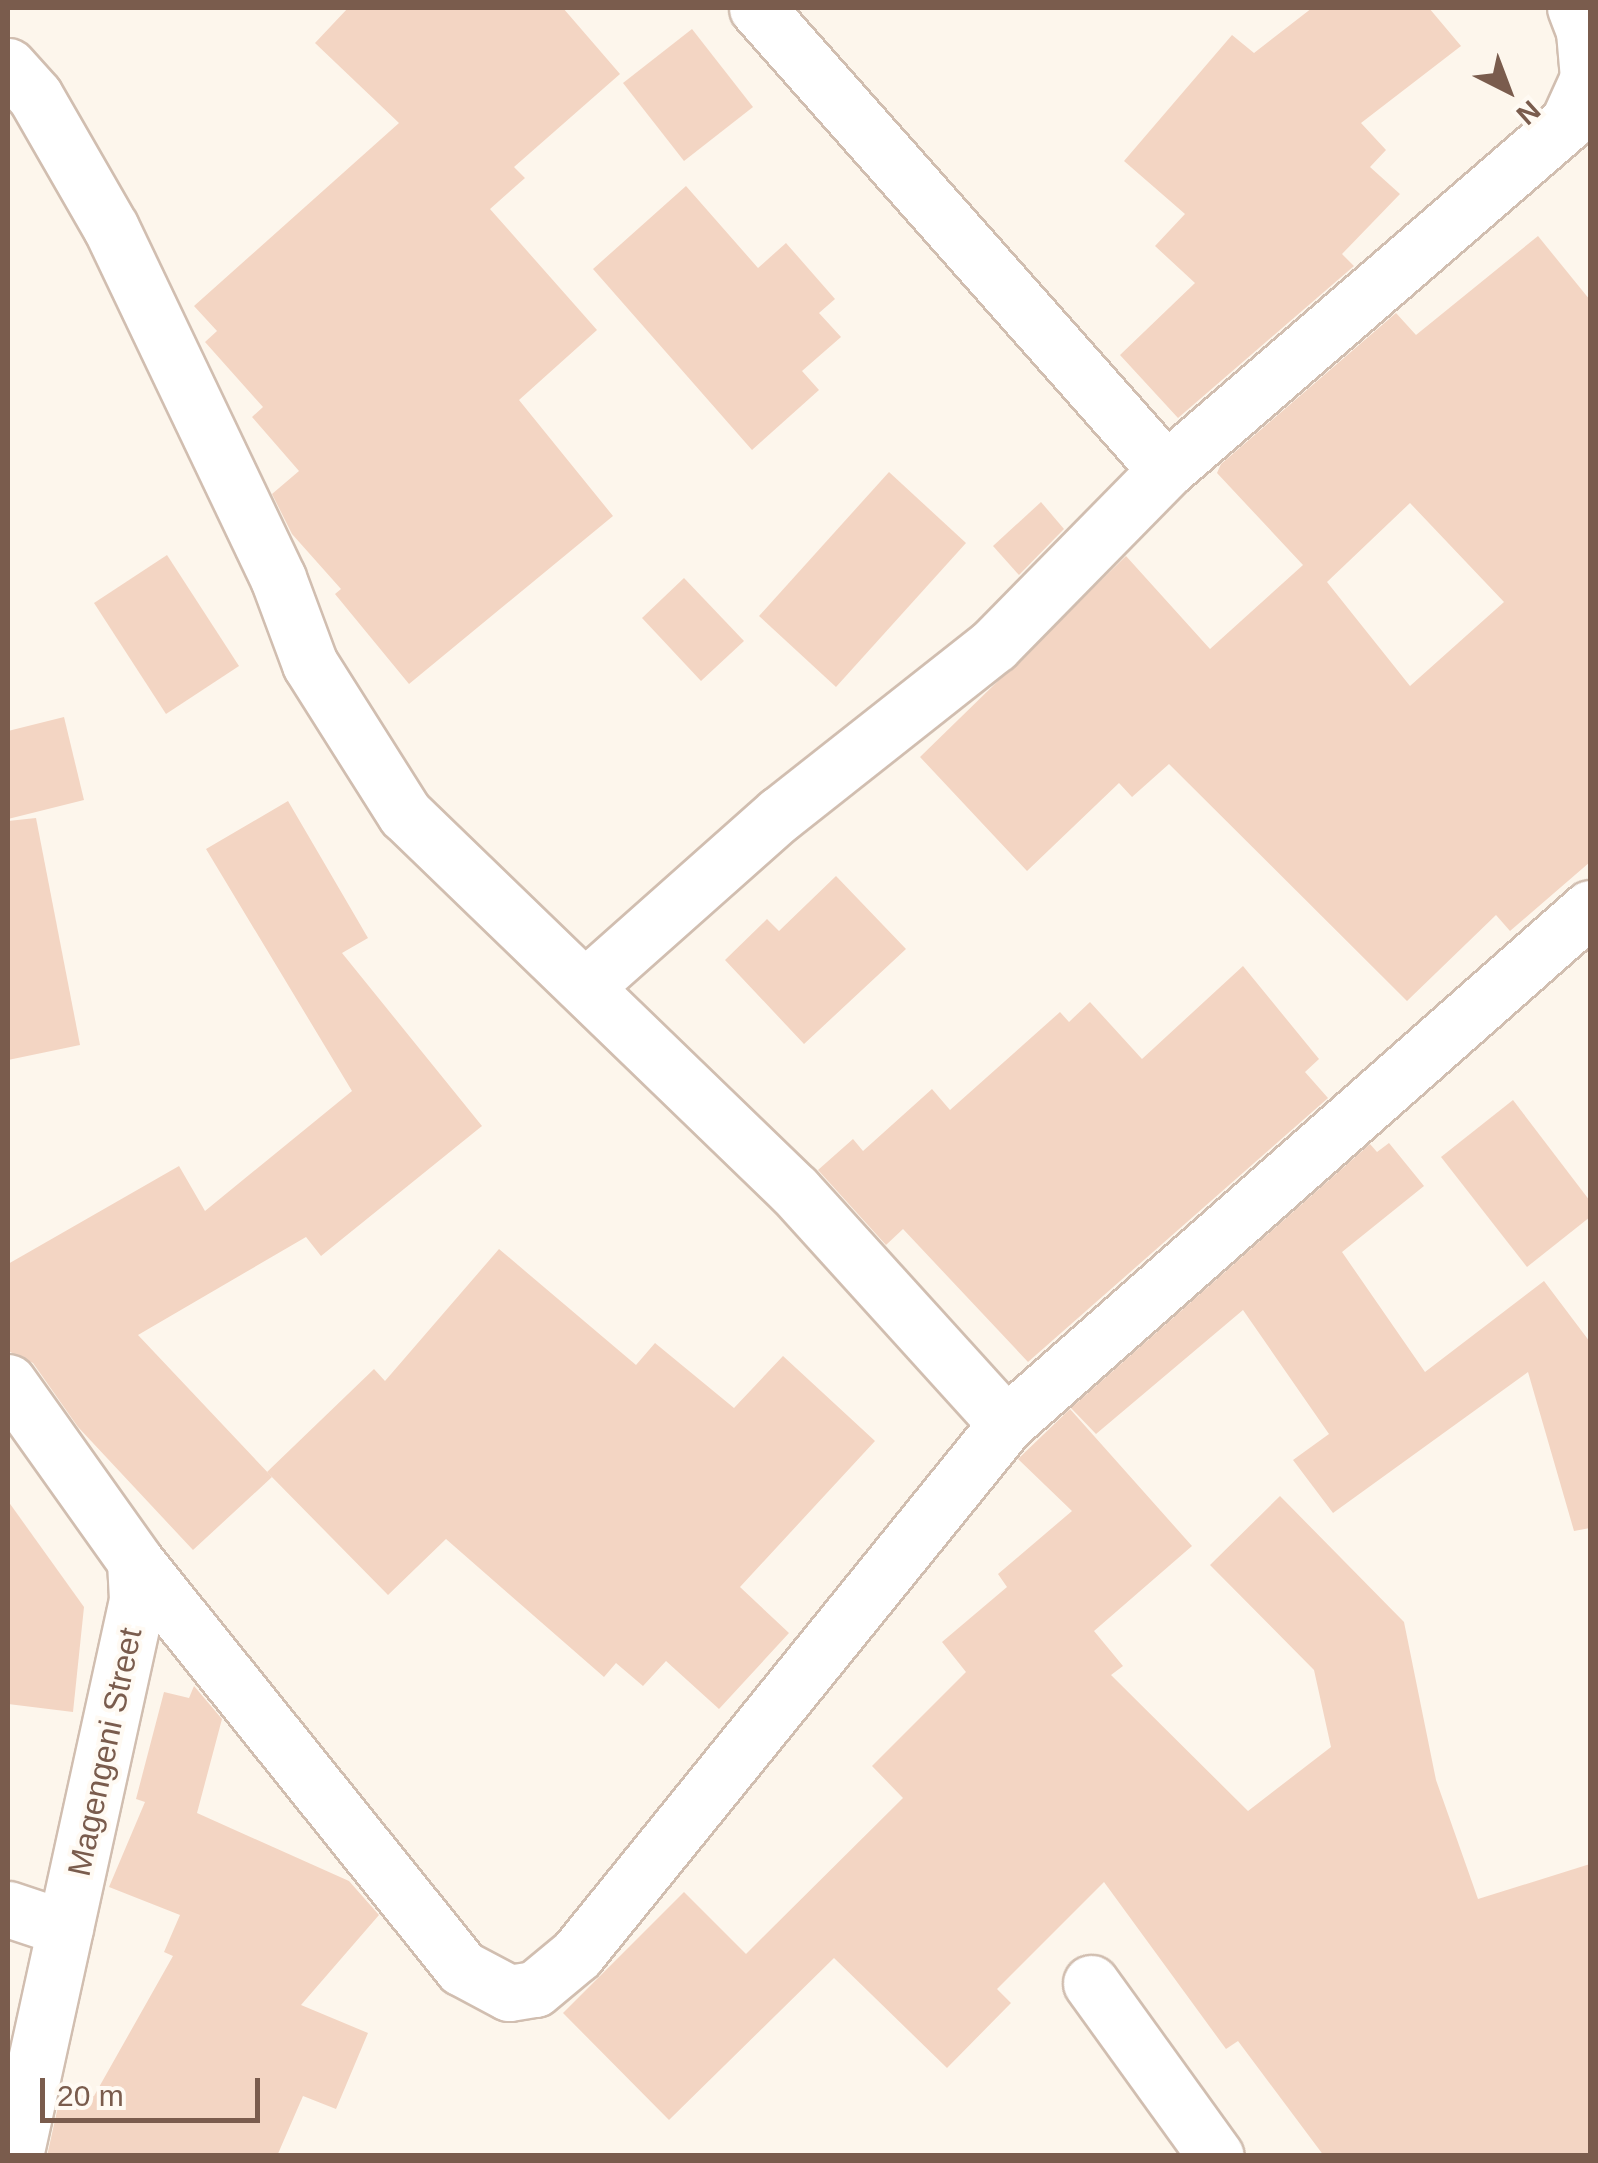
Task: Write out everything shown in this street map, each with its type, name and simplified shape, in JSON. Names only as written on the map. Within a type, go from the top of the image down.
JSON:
[{"type":"street","points":[[757,8],[1166,470]]},
{"type":"street","points":[[586,986],[780,814],[994,644],[1166,470],[1568,122],[1588,78],[1584,31],[1575,8]]},
{"type":"street","points":[[8,66],[34,96],[111,228],[331,697],[404,814],[795,1191],[1006,1424]]},
{"type":"street","points":[[8,1382],[135,1561],[462,1968],[509,1993],[535,1989],[577,1954],[1006,1424],[1590,908]]},
{"type":"street","name":"Magengeni Street","points":[[15,2156],[131,1640],[135,1561]]},
{"type":"street","points":[[8,1909],[65,1928]]},
{"type":"street","points":[[1092,1983],[1216,2156]]},
{"type":"building","points":[[348,8],[563,8],[620,74],[514,167],[525,178],[490,209],[597,330],[519,400],[613,516],[409,684],[335,594],[341,589],[292,534],[272,494],[299,471],[252,417],[263,407],[205,342],[217,331],[194,306],[399,123],[315,43]]},
{"type":"building","points":[[1312,8],[1429,8],[1461,46],[1361,123],[1386,150],[1370,167],[1400,194],[1342,254],[1354,266],[1178,418],[1120,355],[1195,283],[1155,246],[1185,214],[1124,161],[1232,35],[1254,53]]},
{"type":"building","points":[[692,29],[753,107],[684,161],[623,83]]},
{"type":"building","points":[[686,186],[758,268],[786,243],[835,299],[819,313],[841,337],[802,371],[819,390],[752,450],[593,269]]},
{"type":"building","points":[[1538,236],[1590,300],[1590,862],[1510,931],[1496,915],[1407,1001],[1169,764],[1132,797],[1119,783],[1027,871],[920,757],[1126,556],[1210,649],[1303,565],[1217,473],[1221,464],[1396,313],[1416,335]],"holes":[[[1410,503],[1504,602],[1410,686],[1327,582]]]},
{"type":"building","points":[[889,472],[966,543],[836,687],[759,616]]},
{"type":"building","points":[[1041,502],[1064,529],[1019,575],[993,546]]},
{"type":"building","points":[[167,555],[239,666],[166,714],[94,603]]},
{"type":"building","points":[[684,578],[744,641],[701,681],[642,618]]},
{"type":"building","points":[[64,717],[84,800],[8,819],[8,731]]},
{"type":"building","points":[[288,801],[368,938],[342,953],[482,1126],[321,1256],[306,1237],[138,1335],[272,1477],[193,1550],[78,1427],[33,1363],[8,1351],[8,1264],[179,1166],[205,1211],[352,1091],[206,849]]},
{"type":"building","points":[[36,818],[80,1045],[8,1060],[8,821]]},
{"type":"building","points":[[836,876],[906,949],[804,1044],[725,960],[767,919],[779,931]]},
{"type":"building","points":[[1243,966],[1319,1059],[1305,1072],[1328,1098],[1028,1362],[903,1229],[886,1245],[818,1170],[853,1139],[863,1151],[932,1089],[950,1110],[1060,1012],[1069,1022],[1090,1002],[1142,1059]]},
{"type":"building","points":[[1513,1100],[1590,1201],[1590,1217],[1527,1267],[1441,1157]]},
{"type":"building","points":[[1389,1143],[1424,1186],[1342,1252],[1425,1372],[1544,1281],[1590,1342],[1590,1528],[1574,1531],[1528,1372],[1333,1513],[1293,1460],[1329,1434],[1243,1310],[1096,1434],[1071,1408],[1370,1144],[1377,1152]]},
{"type":"building","points":[[499,1249],[636,1365],[655,1343],[734,1408],[783,1356],[875,1441],[740,1587],[789,1633],[719,1709],[666,1661],[643,1686],[616,1663],[604,1677],[446,1539],[388,1595],[267,1472],[374,1369],[385,1381]]},
{"type":"building","points":[[1070,1409],[1192,1546],[1094,1631],[1123,1666],[1111,1675],[1248,1811],[1331,1747],[1314,1670],[1210,1565],[1280,1496],[1404,1622],[1436,1780],[1478,1899],[1590,1864],[1590,2156],[1324,2156],[1238,2041],[1226,2049],[1104,1882],[997,1989],[1011,2003],[947,2068],[834,1958],[669,2120],[563,2013],[684,1892],[746,1954],[903,1798],[872,1766],[966,1672],[942,1642],[1007,1587],[998,1574],[1072,1511],[1018,1459]]},
{"type":"building","points":[[8,1501],[84,1607],[73,1712],[8,1704]]},
{"type":"building","points":[[194,1686],[222,1719],[197,1813],[349,1881],[379,1915],[301,2005],[368,2033],[336,2109],[303,2096],[277,2156],[47,2156],[61,2093],[94,2096],[173,1956],[164,1952],[180,1915],[109,1887],[145,1802],[136,1799],[164,1692],[189,1698]]}]
